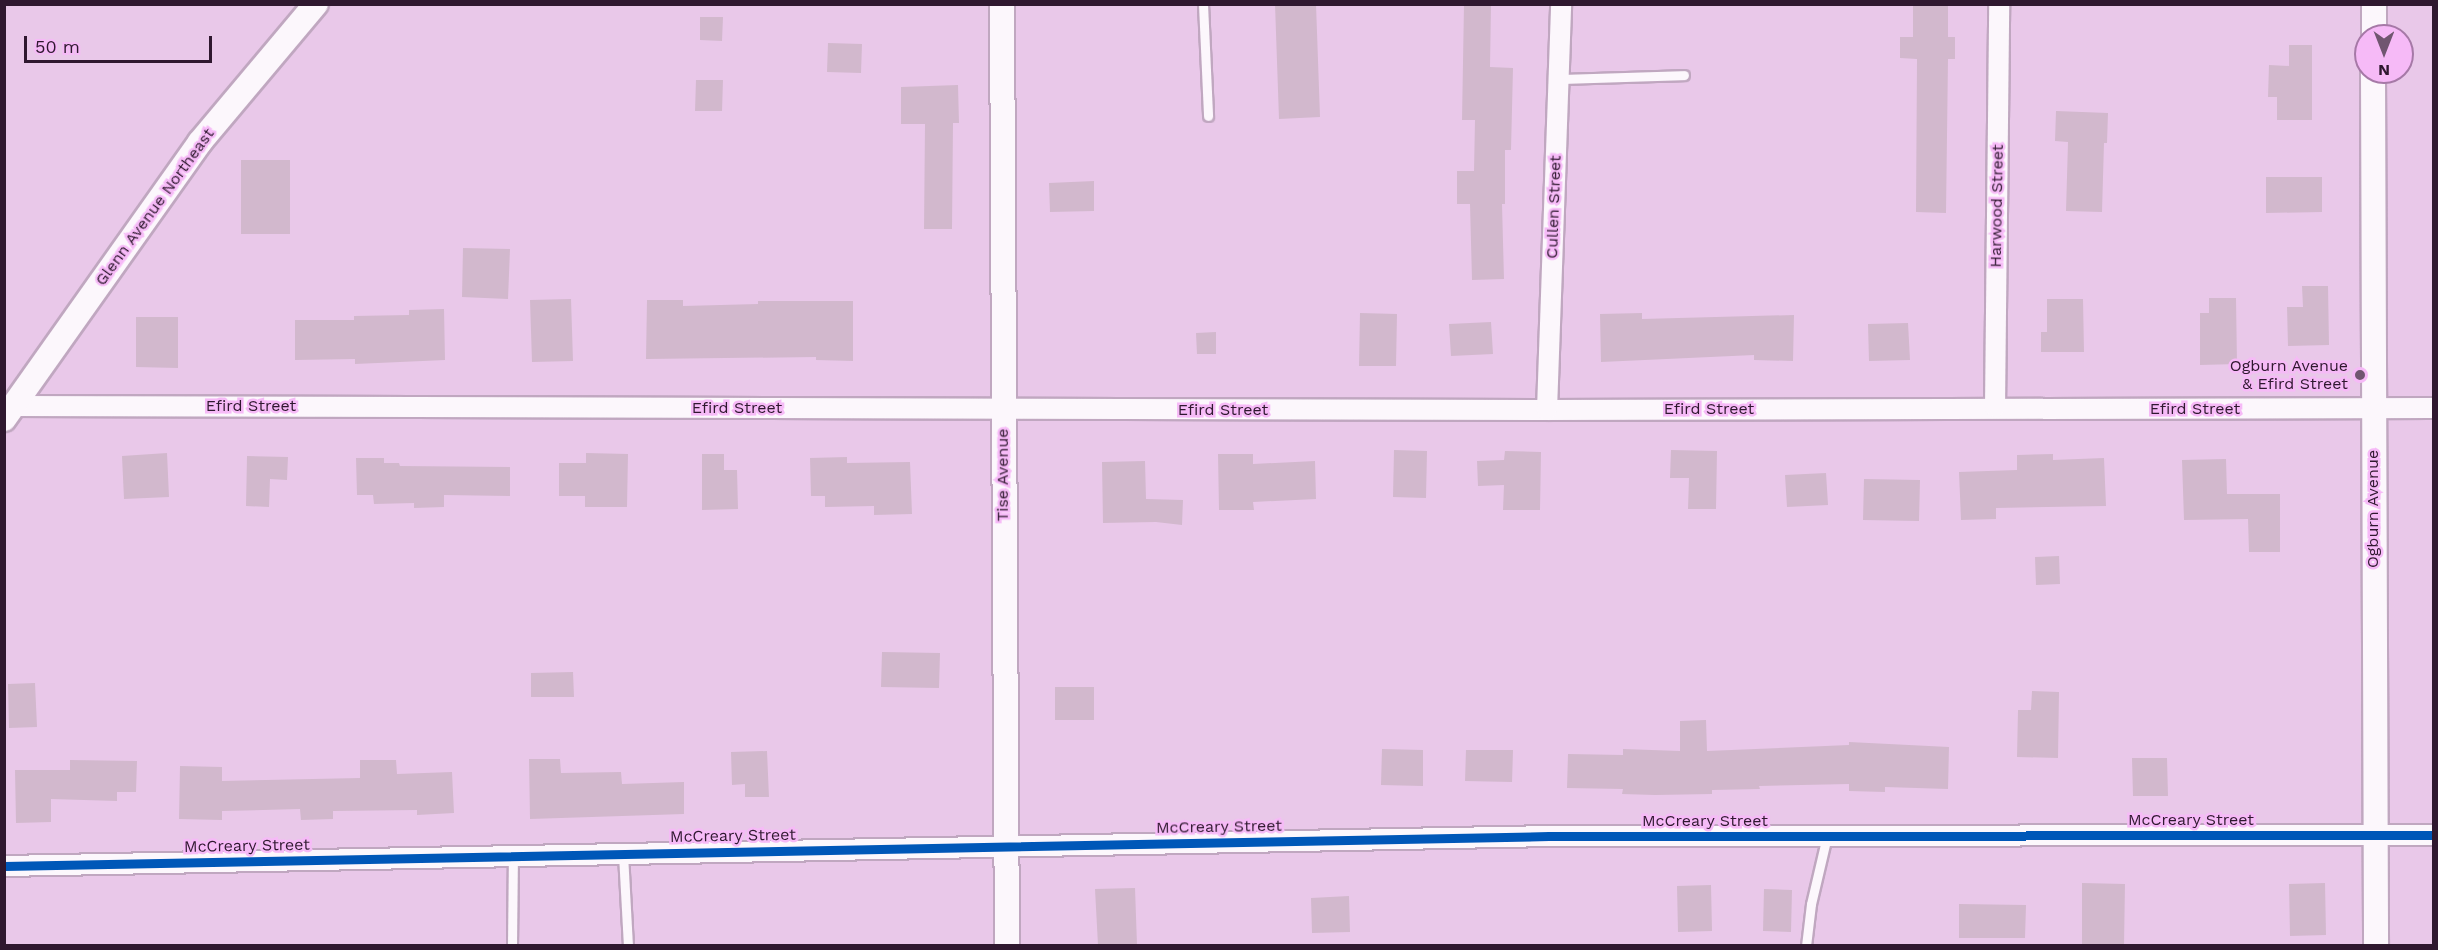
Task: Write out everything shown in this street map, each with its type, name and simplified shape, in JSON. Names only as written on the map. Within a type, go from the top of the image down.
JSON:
[{"type":"street","name":"Glenn Avenue Northeast","points":[[9,412],[200,142],[316,4]]},
{"type":"street","name":"Tise Avenue","points":[[1002,4],[1007,945]]},
{"type":"street","name":"Cullen Street","points":[[1547,410],[1561,4]]},
{"type":"street","name":"Harwood Street","points":[[1995,407],[1999,4]]},
{"type":"street","points":[[2374,4],[2374,24]]},
{"type":"street","name":"Ogburn Avenue","points":[[2373,84],[2372,408],[2376,945]]},
{"type":"street","name":"Efird Street","points":[[9,412],[2433,408]]},
{"type":"street","name":"McCreary Street","points":[[4,866],[1549,836],[2433,835]]},
{"type":"lane","points":[[1203,4],[1208,116]]},
{"type":"lane","points":[[1558,79],[1684,75]]},
{"type":"lane","points":[[1806,945],[1810,904],[1827,836]]},
{"type":"lane","points":[[623,854],[628,945]]},
{"type":"lane","points":[[512,945],[513,856]]},
{"type":"building","points":[[1275,4],[1316,4],[1320,117],[1279,119]]},
{"type":"building","points":[[1464,4],[1491,4],[1490,67],[1513,68],[1511,150],[1505,150],[1505,204],[1502,204],[1504,279],[1472,280],[1470,204],[1457,204],[1457,171],[1474,171],[1475,120],[1462,120]]},
{"type":"building","points":[[1913,4],[1948,4],[1948,37],[1955,37],[1955,59],[1948,59],[1946,213],[1916,212],[1917,59],[1900,58],[1900,37],[1913,37]]},
{"type":"building","points":[[700,17],[723,17],[722,41],[700,40]]},
{"type":"building","points":[[828,43],[862,44],[861,73],[827,72]]},
{"type":"building","points":[[2289,45],[2312,45],[2312,120],[2277,120],[2277,97],[2268,97],[2269,65],[2289,66]]},
{"type":"building","points":[[696,80],[723,80],[722,111],[695,111]]},
{"type":"building","points":[[958,85],[959,123],[953,123],[952,229],[924,229],[925,124],[901,124],[901,87]]},
{"type":"building","points":[[2056,111],[2108,113],[2107,143],[2104,143],[2102,212],[2066,211],[2068,142],[2055,141]]},
{"type":"building","points":[[241,160],[290,160],[290,234],[241,234]]},
{"type":"building","points":[[2266,177],[2322,177],[2322,212],[2266,213]]},
{"type":"building","points":[[1094,181],[1094,211],[1050,212],[1049,183]]},
{"type":"building","points":[[463,248],[510,249],[508,299],[462,297]]},
{"type":"building","points":[[2302,286],[2328,286],[2329,345],[2288,346],[2287,307],[2303,307]]},
{"type":"building","points":[[2209,298],[2236,298],[2237,364],[2200,365],[2200,313],[2209,313]]},
{"type":"building","points":[[571,299],[573,361],[532,362],[530,300]]},
{"type":"building","points":[[2047,299],[2083,299],[2084,352],[2041,352],[2041,332],[2047,332]]},
{"type":"building","points":[[647,300],[683,300],[683,306],[758,304],[758,301],[853,301],[853,361],[816,360],[816,357],[646,359]]},
{"type":"building","points":[[444,309],[445,360],[355,364],[355,359],[295,360],[295,320],[354,320],[354,316],[409,315],[409,310]]},
{"type":"building","points":[[1360,313],[1397,314],[1396,366],[1359,366]]},
{"type":"building","points":[[1642,313],[1642,319],[1794,315],[1793,361],[1754,360],[1754,355],[1601,362],[1600,314]]},
{"type":"building","points":[[136,317],[178,317],[178,368],[136,367]]},
{"type":"building","points":[[1491,322],[1493,354],[1451,356],[1449,324]]},
{"type":"building","points":[[1908,323],[1910,360],[1869,361],[1868,324]]},
{"type":"building","points":[[1216,332],[1216,354],[1197,354],[1196,333]]},
{"type":"building","points":[[1394,450],[1427,451],[1426,498],[1393,497]]},
{"type":"building","points":[[1671,450],[1717,451],[1716,509],[1688,509],[1689,478],[1670,478]]},
{"type":"building","points":[[1505,451],[1541,452],[1540,510],[1503,510],[1504,485],[1478,486],[1477,461],[1504,460]]},
{"type":"building","points":[[167,453],[169,497],[124,499],[122,456]]},
{"type":"building","points":[[586,453],[628,454],[627,507],[585,507],[585,496],[559,496],[559,463],[586,463]]},
{"type":"building","points":[[702,454],[724,454],[724,470],[737,470],[738,509],[702,510]]},
{"type":"building","points":[[1218,454],[1253,454],[1253,464],[1315,461],[1316,499],[1253,502],[1254,510],[1219,510]]},
{"type":"building","points":[[2053,454],[2053,460],[2104,458],[2106,506],[1996,508],[1996,519],[1961,520],[1959,472],[2017,470],[2017,455]]},
{"type":"building","points":[[247,456],[288,457],[287,480],[270,479],[269,507],[246,506]]},
{"type":"building","points":[[847,457],[847,463],[910,462],[912,514],[874,515],[874,506],[825,507],[825,496],[811,496],[810,458]]},
{"type":"building","points":[[356,458],[384,458],[384,463],[399,463],[400,466],[510,467],[510,496],[444,495],[444,507],[414,508],[414,503],[374,504],[373,495],[357,495]]},
{"type":"building","points":[[2226,459],[2227,494],[2280,494],[2280,552],[2249,552],[2248,519],[2184,520],[2182,460]]},
{"type":"building","points":[[1145,461],[1146,499],[1183,500],[1182,525],[1156,522],[1103,523],[1102,462]]},
{"type":"building","points":[[1826,473],[1828,505],[1787,507],[1785,475]]},
{"type":"building","points":[[1864,479],[1920,480],[1919,521],[1863,520]]},
{"type":"building","points":[[2059,556],[2060,584],[2036,585],[2035,557]]},
{"type":"building","points":[[882,652],[940,653],[939,688],[881,687]]},
{"type":"building","points":[[573,672],[574,697],[531,697],[531,673]]},
{"type":"building","points":[[35,683],[37,727],[9,728],[8,684]]},
{"type":"building","points":[[1055,687],[1094,687],[1094,720],[1055,720]]},
{"type":"building","points":[[2032,691],[2059,692],[2058,758],[2017,757],[2018,710],[2031,710]]},
{"type":"building","points":[[1706,720],[1707,751],[1849,745],[1849,742],[1949,747],[1948,789],[1885,787],[1885,792],[1849,791],[1849,784],[1759,786],[1760,789],[1712,790],[1712,794],[1655,795],[1622,794],[1623,789],[1567,788],[1568,754],[1623,755],[1623,749],[1680,751],[1680,721]]},
{"type":"building","points":[[1382,749],[1423,750],[1423,786],[1381,785]]},
{"type":"building","points":[[1466,750],[1513,750],[1512,782],[1465,781]]},
{"type":"building","points":[[767,751],[769,797],[745,797],[745,784],[732,785],[731,752]]},
{"type":"building","points":[[2132,758],[2167,758],[2168,796],[2133,796]]},
{"type":"building","points":[[529,759],[560,759],[561,773],[621,772],[622,784],[684,782],[684,814],[530,819]]},
{"type":"building","points":[[70,760],[137,761],[136,792],[117,792],[117,801],[51,799],[51,822],[16,823],[15,770],[70,770]]},
{"type":"building","points":[[360,760],[396,760],[397,774],[452,772],[454,813],[417,815],[417,810],[333,811],[333,819],[301,820],[300,809],[222,811],[222,820],[179,819],[180,766],[222,767],[222,781],[360,778]]},
{"type":"building","points":[[2082,883],[2125,884],[2124,945],[2082,945]]},
{"type":"building","points":[[2325,883],[2326,935],[2290,936],[2289,884]]},
{"type":"building","points":[[1711,885],[1712,931],[1678,932],[1677,886]]},
{"type":"building","points":[[1135,888],[1137,945],[1098,945],[1095,889]]},
{"type":"building","points":[[1764,889],[1792,890],[1791,932],[1763,931]]},
{"type":"building","points":[[1349,896],[1350,932],[1312,933],[1311,898]]},
{"type":"building","points":[[1959,904],[2026,905],[2025,938],[1959,938]]},
{"type":"cycle path","points":[[4,866],[1549,836],[2434,835]]},
{"type":"place","name":"Ogburn Avenue & Efird Street","points":[[2360,375]]}]
